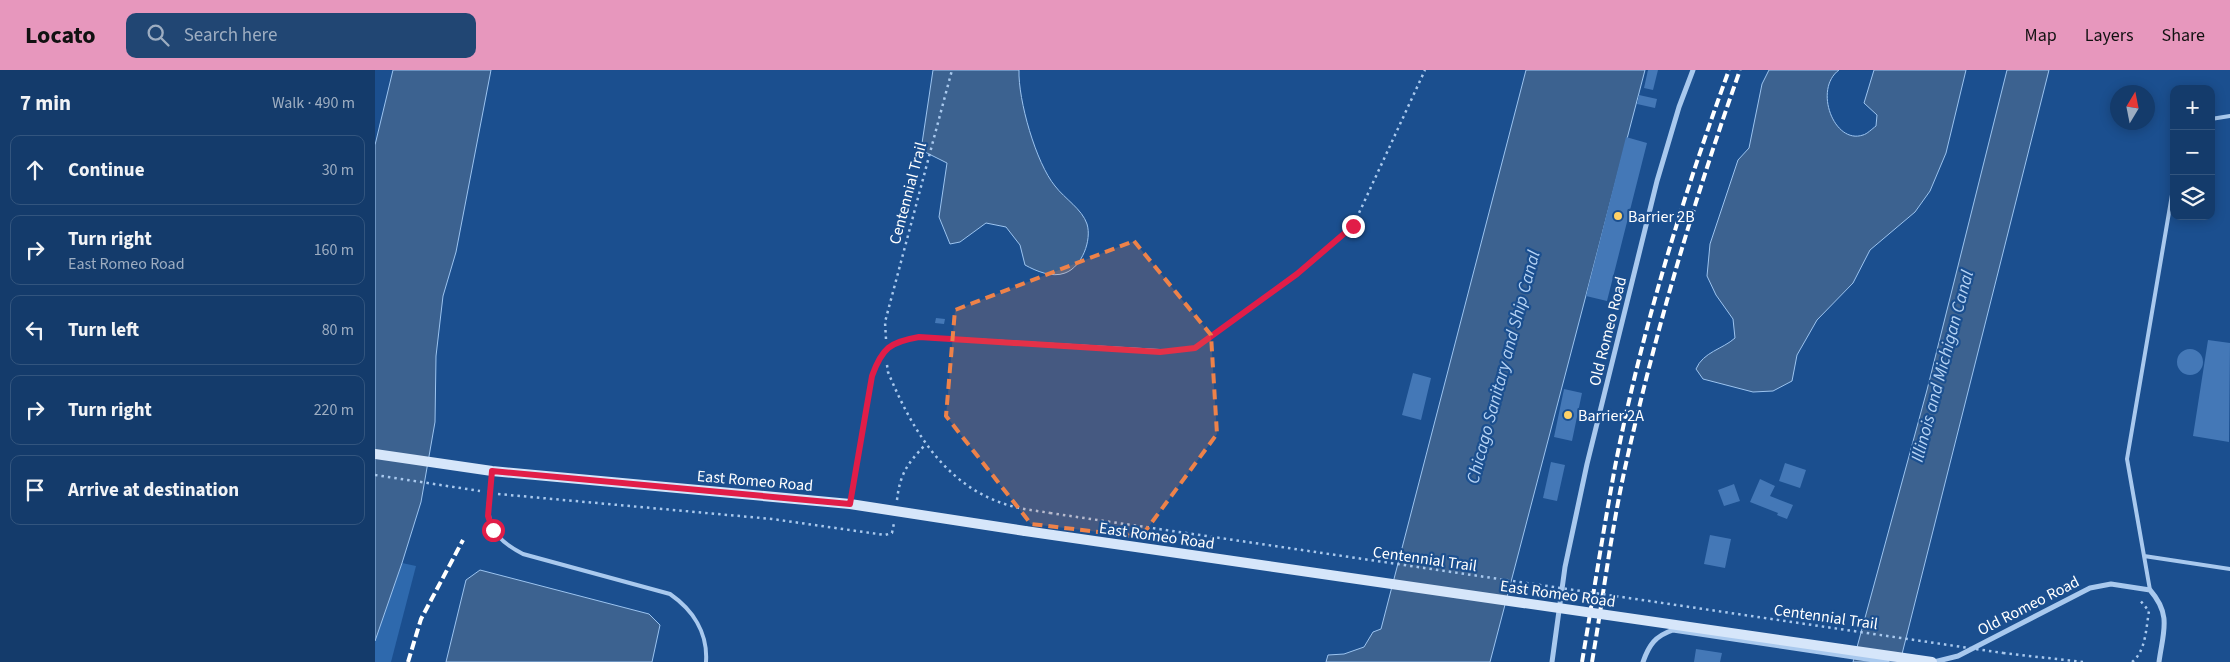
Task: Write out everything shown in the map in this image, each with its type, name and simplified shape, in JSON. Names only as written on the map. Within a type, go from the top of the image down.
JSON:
[{"type":"main road","name":"East Romeo Road","points":[[375,454],[492,471],[850,504],[1025,532],[1933,662]]},
{"type":"street","name":"Old Romeo Road","points":[[1552,662],[1565,566],[1587,464],[1657,181],[1679,107],[1693,70]]},
{"type":"street","name":"Old Romeo Road","points":[[1933,662],[1958,656],[2090,588],[2111,584],[2150,590]]},
{"type":"street","points":[[2150,590],[2160,601],[2165,616],[2159,662]]},
{"type":"street","points":[[1643,662],[1651,642],[1661,634],[1673,630],[1887,662]]},
{"type":"lane","points":[[2215,118],[2230,116]]},
{"type":"lane","points":[[2150,590],[2127,459],[2170,206]]},
{"type":"lane","points":[[850,504],[872,376],[878,360],[897,341],[919,337],[1160,352]]},
{"type":"lane","points":[[492,471],[488,516],[493,530],[503,544],[523,554],[670,594],[686,606],[697,620],[703,639],[706,662]]},
{"type":"lane","points":[[2144,556],[2230,569]]},
{"type":"lane","points":[[1953,662],[1958,656]]},
{"type":"path","name":"Centennial Trail","points":[[885,322],[952,70]]},
{"type":"path","points":[[1160,352],[1195,348],[1297,274],[1353,226],[1425,70]]},
{"type":"path","name":"Centennial Trail","points":[[888,372],[900,401],[925,445],[945,467],[989,497],[1015,507],[2003,653],[2083,662]]},
{"type":"path","points":[[898,490],[901,475],[910,461],[925,445]]},
{"type":"path","points":[[375,475],[490,493],[772,519],[885,535],[892,533]]},
{"type":"path","points":[[2129,586],[2149,611],[2143,644],[2139,655],[2132,662]]},
{"type":"highlighted area","points":[[1134,241],[1211,335],[1217,434],[1141,537],[1031,524],[946,416],[955,310]]},
{"type":"shaded area","points":[[402,563],[416,566],[391,662],[375,662],[375,641]]},
{"type":"water","points":[[393,70],[491,70],[456,252],[443,296],[436,356],[435,422],[421,502],[375,641],[375,145]]},
{"type":"water","points":[[933,70],[1019,70],[1019,83],[1029,131],[1041,162],[1055,186],[1077,209],[1087,224],[1087,245],[1081,259],[1071,270],[1055,275],[1025,265],[1020,245],[1006,227],[986,223],[960,242],[950,244],[939,217],[947,163],[921,150]]},
{"type":"water","name":"Chicago Sanitary and Ship Canal","points":[[1526,70],[1645,70],[1490,662],[1326,662],[1328,655],[1344,654],[1364,647],[1373,632],[1381,629]]},
{"type":"water","points":[[1769,70],[1839,70],[1831,79],[1828,90],[1830,113],[1843,132],[1853,136],[1868,133],[1876,126],[1877,115],[1864,103],[1874,70],[1966,70],[1946,153],[1930,191],[1915,212],[1870,250],[1853,283],[1817,320],[1797,355],[1792,381],[1773,391],[1753,392],[1703,379],[1696,369],[1699,363],[1708,355],[1735,338],[1733,319],[1716,295],[1707,276],[1710,244],[1738,160],[1749,148],[1762,84]]},
{"type":"water","name":"Illinois and Michigan Canal","points":[[2007,70],[2049,70],[1900,662],[1853,662],[1927,390]]},
{"type":"water","points":[[480,570],[649,614],[660,625],[652,662],[446,662],[466,580]]},
{"type":"building","points":[[1648,70],[1658,70],[1653,90],[1644,88]]},
{"type":"building","points":[[1639,95],[1657,99],[1655,108],[1637,104]]},
{"type":"building","name":"Barrier 2B","points":[[1626,137],[1647,143],[1607,301],[1586,296]]},
{"type":"building","points":[[936,318],[945,319],[944,324],[935,323]]},
{"type":"building","points":[[2208,340],[2230,343],[2229,442],[2193,436]]},
{"type":"building","points":[[2190,349],[2199,353],[2203,362],[2199,371],[2190,375],[2181,371],[2177,362],[2181,353]]},
{"type":"building","points":[[1413,373],[1431,378],[1421,420],[1402,415]]},
{"type":"building","name":"Barrier 2A","points":[[1564,389],[1582,393],[1572,441],[1554,437]]},
{"type":"building","points":[[1551,462],[1565,465],[1557,501],[1543,498]]},
{"type":"building","points":[[1785,463],[1806,470],[1800,488],[1779,481]]},
{"type":"building","points":[[1760,479],[1775,486],[1770,496],[1793,505],[1787,519],[1777,515],[1778,513],[1750,502]]},
{"type":"building","points":[[1734,484],[1740,501],[1724,506],[1718,490]]},
{"type":"building","points":[[1710,535],[1731,539],[1725,568],[1704,564]]},
{"type":"building","points":[[1696,649],[1722,653],[1720,662],[1694,662]]},
{"type":"railway","points":[[1582,662],[1615,467],[1637,367],[1679,217],[1729,70]]},
{"type":"railway","points":[[1592,662],[1620,492],[1649,367],[1691,217],[1740,70]]},
{"type":"railway","points":[[408,662],[421,619],[463,540]]},
{"type":"place","name":"Barrier 2B","points":[[1618,216]]},
{"type":"place","name":"Barrier 2A","points":[[1568,415]]},
{"type":"route","points":[[493,530],[488,516],[492,471],[850,504],[872,376],[878,360],[897,341],[919,337],[1160,352],[1195,348],[1297,274],[1353,226]]}]
